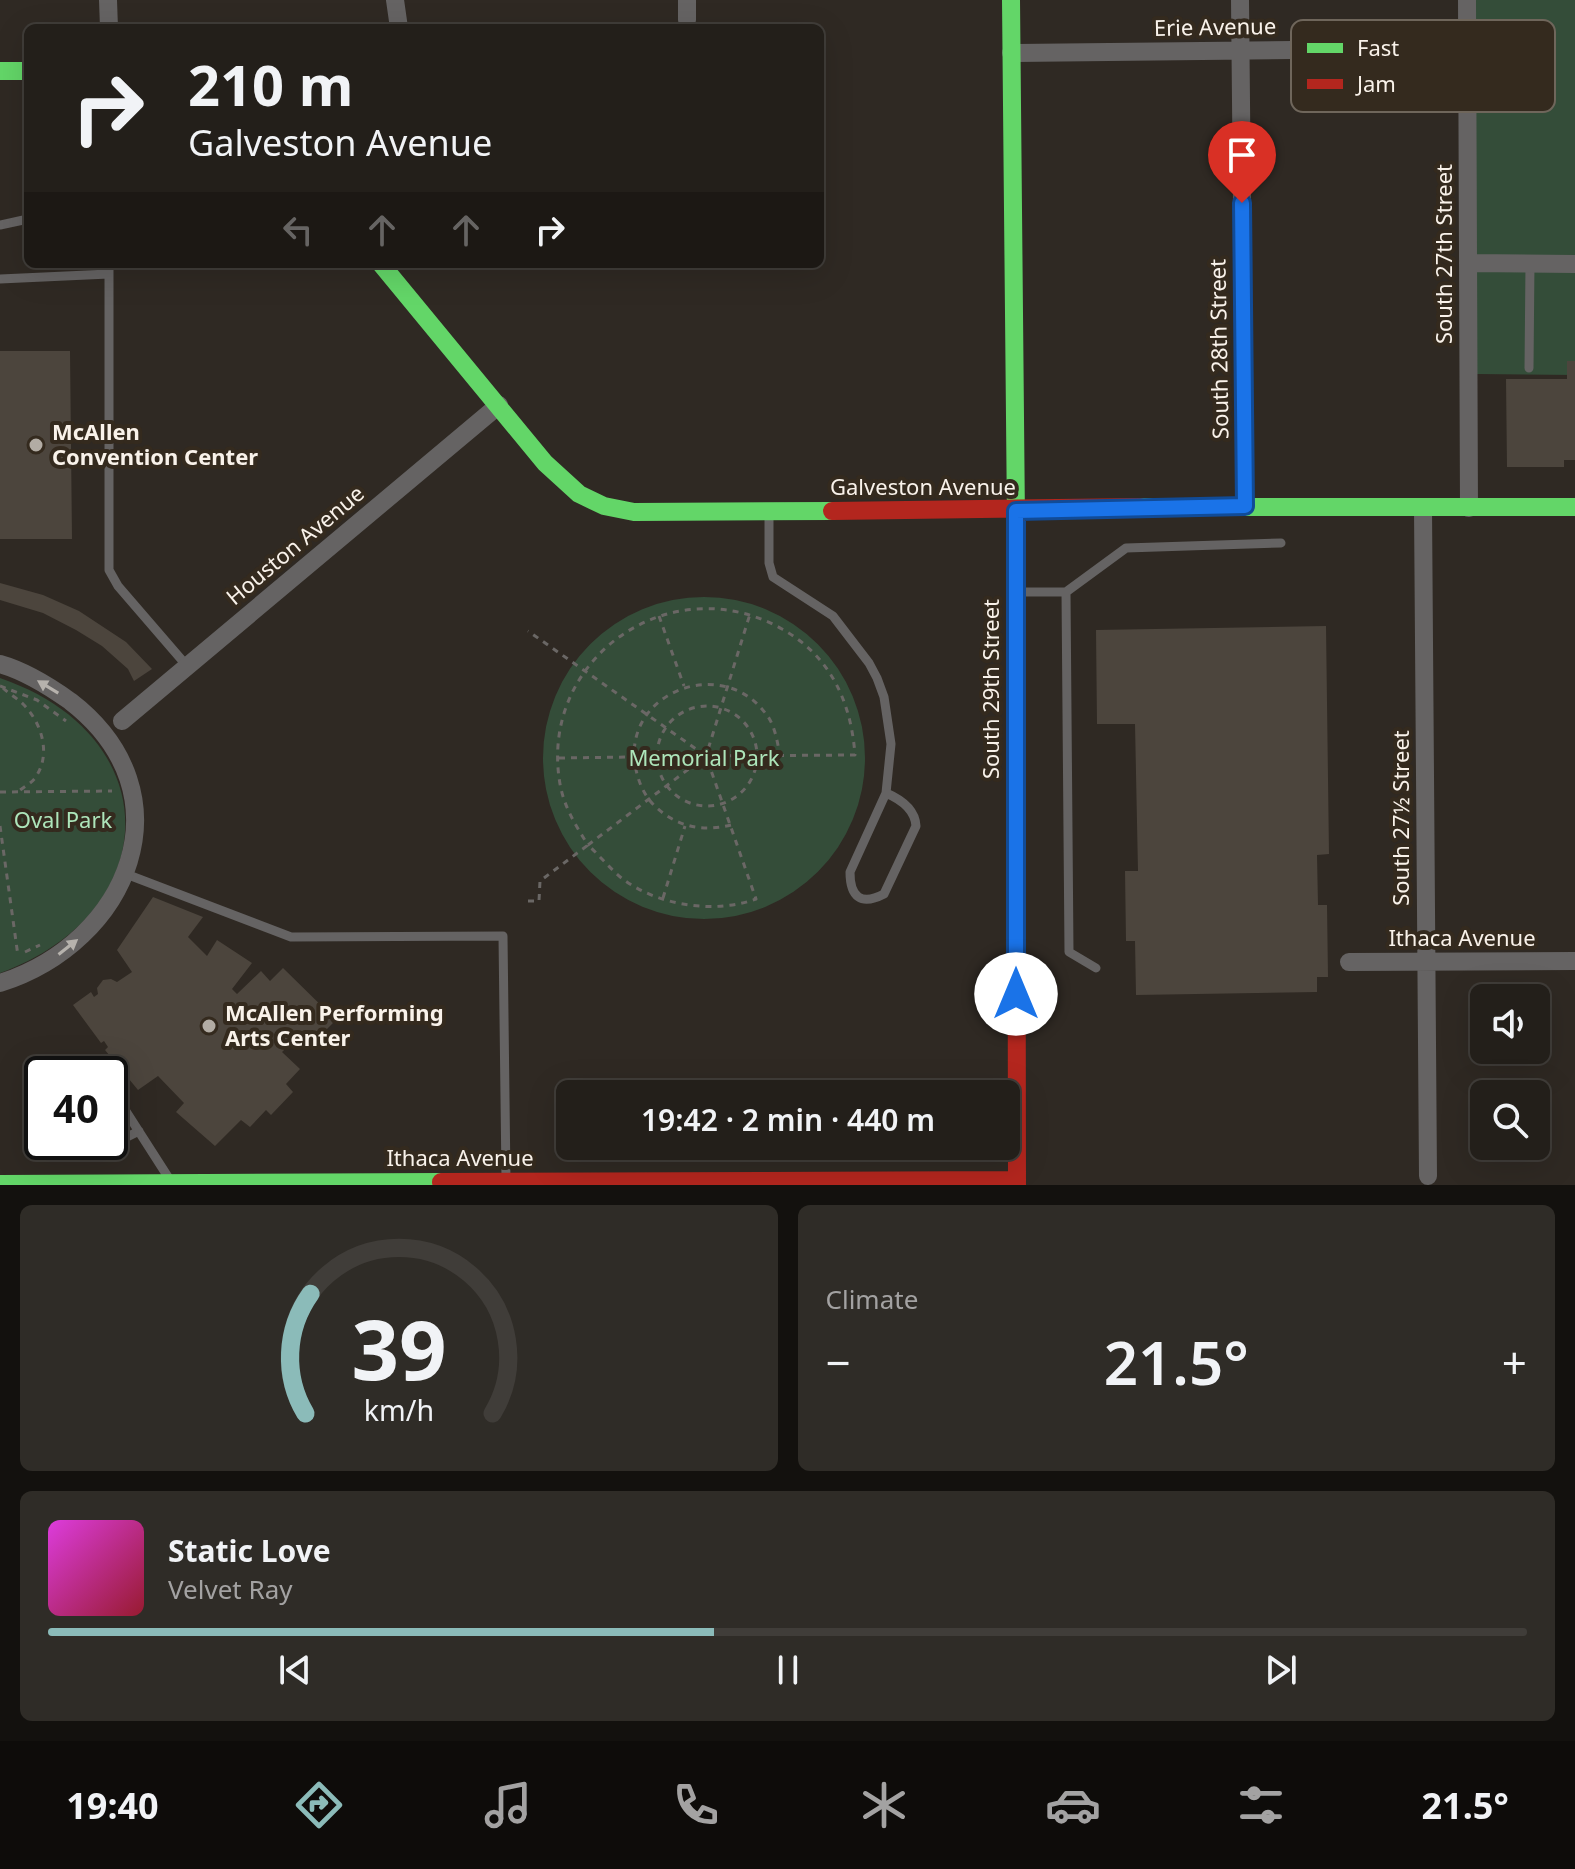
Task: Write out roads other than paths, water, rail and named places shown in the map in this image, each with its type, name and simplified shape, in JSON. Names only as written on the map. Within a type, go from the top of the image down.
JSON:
[{"type":"street","points":[[108,0],[109,24]]},
{"type":"street","points":[[395,0],[398,24]]},
{"type":"street","points":[[687,0],[687,20]]},
{"type":"street","name":"South 29th Street","points":[[1011,0],[1016,511],[1017,1182]]},
{"type":"street","name":"South 28th Street","points":[[1240,0],[1245,506]]},
{"type":"street","name":"Erie Avenue","points":[[1011,53],[1291,50]]},
{"type":"street","points":[[0,71],[24,71]]},
{"type":"street","name":"South 27th Street","points":[[1467,112],[1469,508]]},
{"type":"street","points":[[1468,263],[1575,264]]},
{"type":"street","name":"Galveston Avenue","points":[[384,268],[545,463],[579,494],[604,506],[634,512],[1016,511],[1245,506],[1575,507]]},
{"type":"street","name":"Houston Avenue","points":[[122,721],[499,405]]},
{"type":"street","name":"South 27½ Street","points":[[1423,508],[1428,1176]]},
{"type":"street","points":[[0,664],[58,693],[91,720],[118,756],[130,782],[136,817],[136,837],[126,874],[98,919],[72,945],[35,969],[0,983]]},
{"type":"street","points":[[91,720],[122,721],[118,733],[118,756]]},
{"type":"street","name":"Ithaca Avenue","points":[[1349,962],[1575,961]]},
{"type":"street","name":"Ithaca Avenue","points":[[0,1184],[1017,1182]]},
{"type":"lane","points":[[0,225],[24,220]]},
{"type":"lane","points":[[1529,368],[1530,263]]},
{"type":"lane","points":[[0,279],[70,277],[109,269],[109,570],[118,586],[187,666]]},
{"type":"lane","points":[[769,512],[769,563],[773,577],[833,616],[859,647],[884,697],[891,744],[886,793],[850,872],[850,886],[854,894],[862,899],[874,899],[884,894],[916,826],[908,807],[886,793]]},
{"type":"lane","points":[[1015,592],[1066,592],[1126,548],[1281,543]]},
{"type":"lane","points":[[1066,592],[1069,952],[1096,968]]},
{"type":"lane","points":[[126,874],[291,937],[503,936],[506,1183]]},
{"type":"lane","points":[[128,1114],[172,1183]]},
{"type":"lane","points":[[128,1136],[139,1131]]},
{"type":"place","name":"McAllen Convention Center","points":[[36,445]]},
{"type":"place","name":"McAllen Performing Arts Center","points":[[209,1026]]},
{"type":"park label","name":"Memorial Park","points":[[704,758]]},
{"type":"park label","name":"Oval Park","points":[[63,820]]}]
